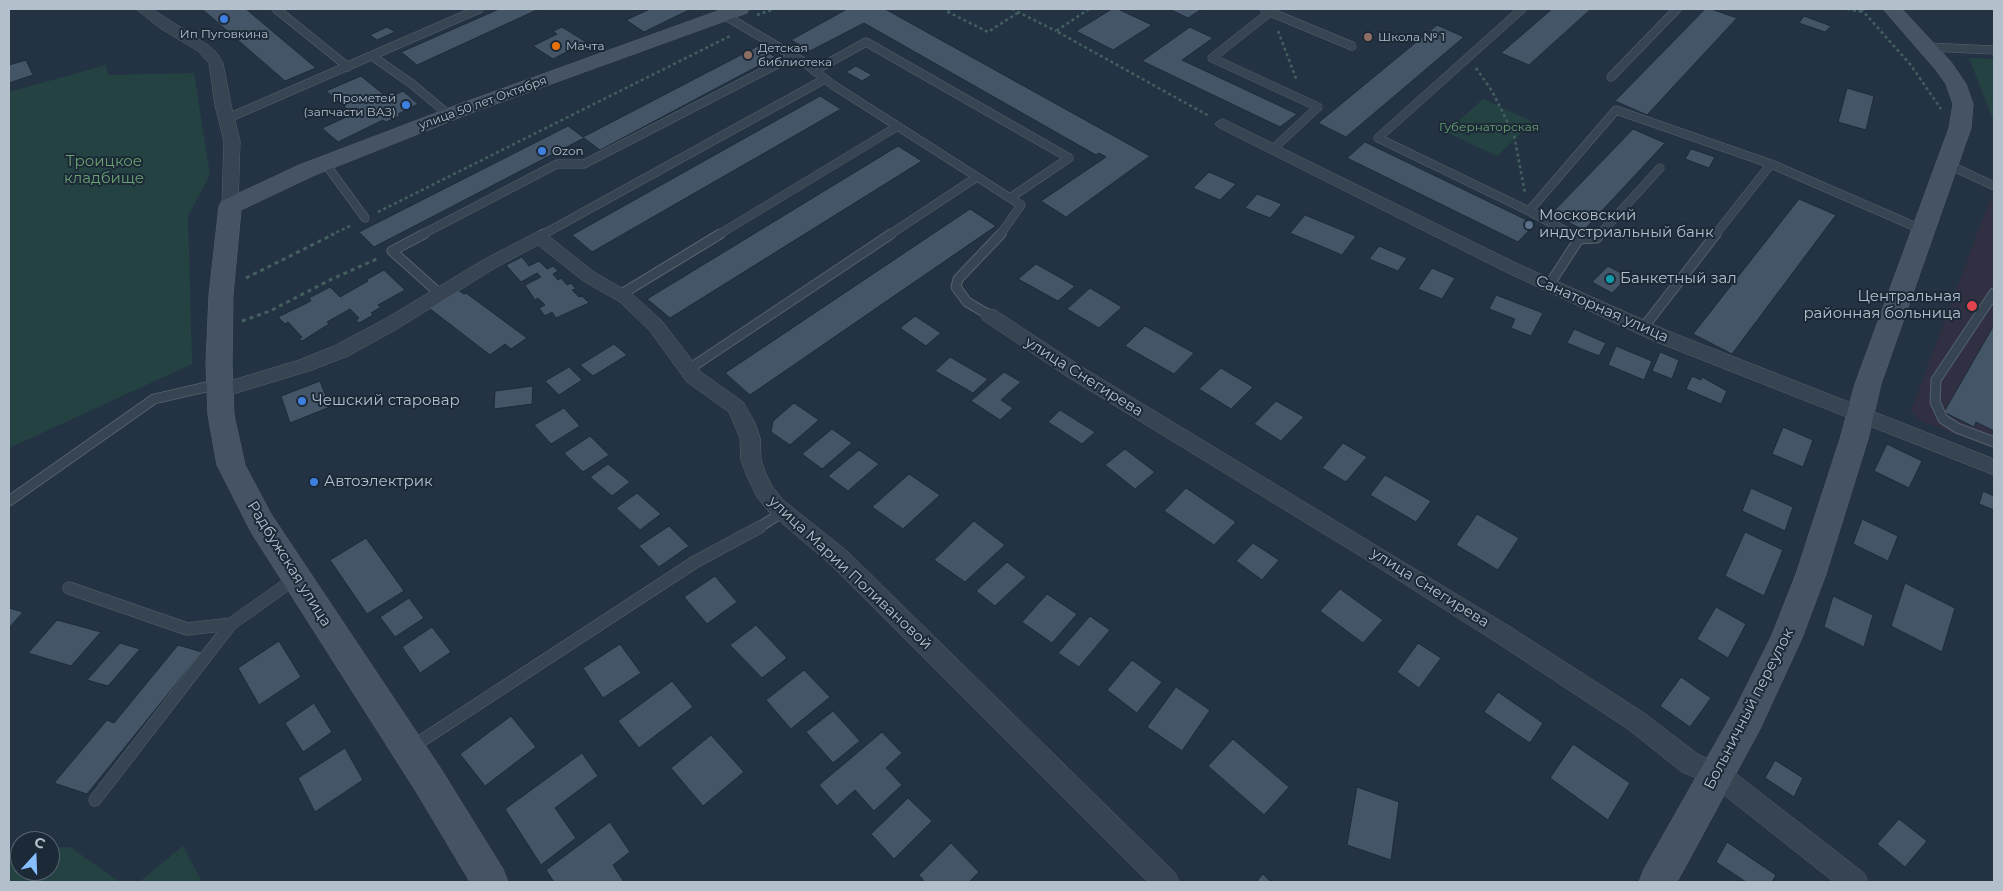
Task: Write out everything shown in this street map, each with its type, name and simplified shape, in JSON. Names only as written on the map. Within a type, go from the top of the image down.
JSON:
[{"type":"street","points":[[143,9],[211,55],[216,63],[232,142],[230,206]]},
{"type":"street","name":"Больничный переулок","points":[[1657,882],[1748,718],[1786,638],[1811,574],[1861,414],[1868,384],[1960,128],[1963,104],[1956,84],[1944,66],[1892,9]]},
{"type":"street","name":"улица 50 лет Октября","points":[[230,206],[325,163],[449,115],[737,17]]},
{"type":"street","name":"Санаторная улица","points":[[1223,124],[1549,285],[1643,328],[1994,467]]},
{"type":"street","name":"Радбужская улица","points":[[230,206],[220,328],[220,415],[231,465],[261,522],[408,750],[490,882]]},
{"type":"street","points":[[220,387],[305,365],[341,351],[391,324],[539,236]]},
{"type":"street","name":"улица Марии Поливановой","points":[[539,236],[588,276],[626,298],[656,326],[689,369],[706,386],[736,407],[745,423],[750,438],[751,460],[756,474],[764,491],[783,512],[839,558],[1166,882]]},
{"type":"street","name":"улица Снегирева","points":[[989,315],[1067,367],[1496,630],[1636,721],[1691,764],[1717,774],[1855,882]]},
{"type":"lane","points":[[276,9],[348,67]]},
{"type":"lane","points":[[226,119],[479,9]]},
{"type":"lane","points":[[1522,9],[1378,138],[1529,211],[1579,239],[1597,238],[1660,168]]},
{"type":"lane","points":[[1611,77],[1677,9]]},
{"type":"lane","points":[[1273,149],[1318,107],[1212,58],[1267,10],[1352,46]]},
{"type":"lane","points":[[737,17],[825,79],[1021,205],[1001,234],[958,278],[956,287],[967,302],[989,315]]},
{"type":"lane","points":[[814,71],[866,42],[1069,158],[1010,198]]},
{"type":"lane","points":[[1927,47],[1994,50]]},
{"type":"lane","points":[[372,56],[412,84],[449,115]]},
{"type":"lane","points":[[440,294],[392,251],[557,164],[584,164],[793,56]]},
{"type":"lane","points":[[539,236],[825,79]]},
{"type":"lane","points":[[1529,211],[1616,110],[1771,164],[1923,230]]},
{"type":"lane","points":[[620,295],[898,126]]},
{"type":"lane","points":[[325,163],[364,218]]},
{"type":"lane","points":[[1643,328],[1771,164]]},
{"type":"lane","points":[[1947,164],[1994,186]]},
{"type":"lane","points":[[689,369],[977,177]]},
{"type":"lane","points":[[1549,285],[1579,239]]},
{"type":"lane","points":[[1994,293],[1936,380],[1935,402],[1943,419],[1957,428],[1994,442]]},
{"type":"lane","points":[[9,501],[154,399],[220,387]]},
{"type":"lane","points":[[408,750],[694,562],[746,535],[783,512]]},
{"type":"lane","points":[[95,800],[231,624],[296,577]]},
{"type":"lane","points":[[69,588],[187,629],[231,624]]},
{"type":"path","points":[[950,9],[946,11],[988,32],[1019,12]]},
{"type":"path","points":[[1012,9],[1056,30],[1223,124]]},
{"type":"path","points":[[1056,30],[1089,9]]},
{"type":"path","points":[[1847,9],[1863,12]]},
{"type":"path","points":[[1860,9],[1910,64],[1944,114],[1960,128]]},
{"type":"path","points":[[1267,10],[1304,101]]},
{"type":"path","points":[[222,290],[364,218],[737,17]]},
{"type":"path","points":[[1468,56],[1492,91],[1514,135],[1529,211]]},
{"type":"path","points":[[220,328],[270,311],[392,251]]},
{"type":"shaded area","name":"Центральная районная больница","points":[[1994,196],[1994,449],[1918,420],[1911,411],[1989,202]]},
{"type":"green space","points":[[1969,58],[1994,59],[1994,122]]},
{"type":"green space","name":"Троицкое кладбище","points":[[106,65],[108,75],[194,73],[210,175],[188,216],[192,364],[9,448],[9,92]]},
{"type":"green space","name":"Губернаторская","points":[[1483,99],[1533,122],[1497,156],[1446,132]]},
{"type":"green space","points":[[183,846],[202,882],[139,882]]},
{"type":"green space","points":[[70,847],[120,882],[9,882],[10,851],[10,881],[60,881],[60,848]]},
{"type":"building","points":[[202,9],[246,9],[316,68],[285,81]]},
{"type":"building","points":[[499,9],[539,9],[417,65],[401,52]]},
{"type":"building","points":[[650,9],[691,9],[644,32],[626,20]]},
{"type":"building","points":[[847,9],[885,9],[1150,156],[1066,217],[1041,201],[1106,157],[1099,153],[1096,155],[864,23],[810,51],[791,40]]},
{"type":"building","points":[[1112,9],[1118,9],[1152,25],[1113,50],[1076,31]]},
{"type":"building","points":[[1169,9],[1202,9],[1188,18]]},
{"type":"building","points":[[1552,9],[1591,9],[1529,65],[1501,53]]},
{"type":"building","points":[[1705,9],[1711,9],[1737,18],[1647,115],[1615,101]]},
{"type":"building","points":[[1804,16],[1831,26],[1825,32],[1799,23]]},
{"type":"building","points":[[1437,25],[1464,37],[1346,137],[1318,123]]},
{"type":"building","points":[[387,27],[395,32],[377,40],[370,35]]},
{"type":"building","points":[[562,27],[586,42],[553,59],[533,46],[557,34],[553,31]]},
{"type":"building","points":[[1190,27],[1213,38],[1182,60],[1297,114],[1280,127],[1142,61]]},
{"type":"building","points":[[758,46],[775,57],[600,150],[584,138],[374,247],[359,232],[568,126],[583,137]]},
{"type":"building","points":[[26,60],[33,75],[9,83],[9,65]]},
{"type":"building","points":[[856,66],[872,75],[862,81],[846,72]]},
{"type":"building","points":[[361,76],[388,98],[403,91],[418,104],[398,114],[400,116],[386,122],[383,120],[338,142],[322,128],[353,114],[326,91]]},
{"type":"building","points":[[1847,88],[1874,96],[1866,130],[1838,122]]},
{"type":"building","points":[[820,96],[841,109],[592,252],[572,235]]},
{"type":"building","points":[[1633,129],[1665,143],[1584,230],[1551,214]]},
{"type":"building","points":[[1365,142],[1535,224],[1518,242],[1347,158]]},
{"type":"building","points":[[898,146],[922,161],[670,318],[647,299]]},
{"type":"building","points":[[1691,149],[1715,157],[1709,168],[1685,159]]},
{"type":"building","points":[[1209,172],[1236,184],[1220,200],[1193,188]]},
{"type":"building","points":[[1257,194],[1282,204],[1270,218],[1245,208]]},
{"type":"building","points":[[1799,199],[1836,215],[1732,354],[1693,334]]},
{"type":"building","points":[[970,209],[996,226],[750,395],[725,373]]},
{"type":"building","points":[[1305,215],[1356,236],[1342,255],[1290,233]]},
{"type":"building","points":[[1379,246],[1407,258],[1398,271],[1369,259]]},
{"type":"building","points":[[522,257],[529,266],[539,261],[547,269],[553,266],[558,271],[553,274],[558,280],[561,278],[567,285],[571,283],[576,289],[572,290],[589,303],[556,318],[552,312],[545,316],[539,308],[545,305],[538,298],[535,300],[525,285],[541,277],[537,273],[521,282],[506,265]]},
{"type":"building","points":[[1036,264],[1075,286],[1058,301],[1018,279]]},
{"type":"building","name":"Банкетный зал","points":[[1608,266],[1628,277],[1612,293],[1592,282]]},
{"type":"building","points":[[1432,268],[1455,278],[1442,299],[1418,289]]},
{"type":"building","points":[[384,270],[405,290],[378,305],[381,307],[371,313],[373,315],[359,323],[356,320],[359,318],[350,309],[327,322],[329,324],[302,341],[299,339],[302,337],[288,322],[285,324],[278,317],[311,301],[309,298],[330,287],[340,297]]},
{"type":"building","points":[[1090,288],[1122,307],[1099,328],[1067,309]]},
{"type":"building","points":[[458,290],[464,294],[466,293],[527,338],[511,349],[505,344],[490,355],[429,308]]},
{"type":"building","points":[[1496,295],[1543,313],[1531,336],[1511,328],[1515,319],[1489,309]]},
{"type":"building","points":[[915,316],[941,333],[926,346],[900,328]]},
{"type":"building","points":[[1994,325],[1994,431],[1976,422],[1974,427],[1944,412]]},
{"type":"building","points":[[1145,326],[1194,353],[1174,374],[1125,346]]},
{"type":"building","points":[[1574,329],[1606,343],[1599,356],[1567,343]]},
{"type":"building","points":[[614,344],[627,355],[593,376],[580,365]]},
{"type":"building","points":[[1616,346],[1652,361],[1644,380],[1608,365]]},
{"type":"building","points":[[1660,352],[1679,360],[1672,379],[1652,371]]},
{"type":"building","points":[[950,357],[988,379],[973,393],[935,371]]},
{"type":"building","points":[[569,367],[582,380],[559,395],[545,381]]},
{"type":"building","points":[[1221,368],[1253,387],[1231,409],[1199,389]]},
{"type":"building","points":[[1004,372],[1021,382],[1001,400],[1013,408],[1000,420],[971,401]]},
{"type":"building","points":[[1692,376],[1701,380],[1702,377],[1727,391],[1721,404],[1686,389]]},
{"type":"building","points":[[320,381],[330,407],[290,423],[281,396]]},
{"type":"building","points":[[533,386],[532,404],[494,409],[495,391]]},
{"type":"building","points":[[1276,401],[1304,417],[1281,441],[1254,424]]},
{"type":"building","points":[[794,403],[819,420],[790,445],[771,432],[773,421]]},
{"type":"building","points":[[564,408],[580,426],[551,444],[534,425]]},
{"type":"building","points":[[1060,410],[1095,432],[1082,444],[1048,422]]},
{"type":"building","points":[[1783,427],[1813,440],[1803,467],[1772,454]]},
{"type":"building","points":[[832,429],[852,443],[822,469],[802,454]]},
{"type":"building","points":[[590,436],[609,455],[583,472],[564,453]]},
{"type":"building","points":[[1343,443],[1367,457],[1346,482],[1322,468]]},
{"type":"building","points":[[1887,444],[1922,461],[1909,488],[1874,471]]},
{"type":"building","points":[[1125,449],[1155,472],[1135,489],[1105,465]]},
{"type":"building","points":[[859,450],[879,464],[848,491],[828,476]]},
{"type":"building","points":[[608,464],[630,482],[612,496],[590,477]]},
{"type":"building","points":[[909,474],[940,495],[903,529],[872,507]]},
{"type":"building","points":[[1385,475],[1431,501],[1416,522],[1370,495]]},
{"type":"building","points":[[1186,488],[1236,522],[1214,545],[1164,511]]},
{"type":"building","points":[[1751,488],[1793,507],[1785,531],[1742,511]]},
{"type":"building","points":[[1983,491],[1994,496],[1994,510],[1979,504]]},
{"type":"building","points":[[637,493],[661,514],[640,530],[616,508]]},
{"type":"building","points":[[1477,514],[1519,538],[1498,570],[1456,545]]},
{"type":"building","points":[[1862,519],[1898,536],[1888,561],[1853,544]]},
{"type":"building","points":[[974,521],[1005,545],[965,582],[934,560]]},
{"type":"building","points":[[669,526],[689,546],[659,567],[639,546]]},
{"type":"building","points":[[1745,532],[1783,550],[1764,596],[1725,576]]},
{"type":"building","points":[[366,538],[404,591],[367,614],[330,560]]},
{"type":"building","points":[[1253,543],[1279,560],[1262,580],[1236,561]]},
{"type":"building","points":[[1007,562],[1026,577],[995,606],[976,591]]},
{"type":"building","points":[[715,576],[737,602],[707,624],[684,597]]},
{"type":"building","points":[[1905,583],[1955,608],[1942,652],[1891,626]]},
{"type":"building","points":[[1340,589],[1383,620],[1363,643],[1320,611]]},
{"type":"building","points":[[1047,594],[1077,614],[1052,643],[1022,622]]},
{"type":"building","points":[[1833,596],[1873,615],[1864,647],[1824,627]]},
{"type":"building","points":[[409,598],[424,618],[395,637],[380,617]]},
{"type":"building","points":[[1716,607],[1746,624],[1728,658],[1697,639]]},
{"type":"building","points":[[9,608],[23,612],[9,628]]},
{"type":"building","points":[[1090,616],[1110,630],[1079,667],[1058,653]]},
{"type":"building","points":[[57,620],[101,632],[71,666],[28,653]]},
{"type":"building","points":[[756,625],[787,658],[762,678],[730,645]]},
{"type":"building","points":[[432,627],[451,652],[420,673],[402,647]]},
{"type":"building","points":[[279,641],[301,677],[259,705],[238,668]]},
{"type":"building","points":[[120,643],[140,649],[108,686],[87,680]]},
{"type":"building","points":[[1418,643],[1441,658],[1419,688],[1397,672]]},
{"type":"building","points":[[620,644],[641,673],[603,698],[583,668]]},
{"type":"building","points":[[178,645],[202,652],[87,794],[54,783],[107,720],[114,723]]},
{"type":"building","points":[[1132,660],[1162,682],[1137,713],[1107,690]]},
{"type":"building","points":[[804,670],[830,697],[791,729],[766,700]]},
{"type":"building","points":[[1681,677],[1711,698],[1690,727],[1660,706]]},
{"type":"building","points":[[672,681],[693,707],[639,748],[618,721]]},
{"type":"building","points":[[1176,687],[1210,710],[1182,751],[1147,727]]},
{"type":"building","points":[[1498,692],[1543,723],[1530,743],[1484,712]]},
{"type":"building","points":[[314,703],[332,732],[303,752],[285,723]]},
{"type":"building","points":[[833,711],[860,741],[833,763],[806,732]]},
{"type":"building","points":[[511,716],[536,747],[485,786],[460,754]]},
{"type":"building","points":[[882,732],[902,753],[886,768],[902,785],[874,811],[855,790],[837,806],[819,785]]},
{"type":"building","points":[[711,735],[744,772],[703,806],[671,768]]},
{"type":"building","points":[[1233,739],[1289,787],[1264,815],[1208,766]]},
{"type":"building","points":[[1573,744],[1630,783],[1608,820],[1550,778]]},
{"type":"building","points":[[345,748],[363,780],[315,812],[298,778]]},
{"type":"building","points":[[582,753],[598,776],[555,808],[576,838],[541,865],[505,809]]},
{"type":"building","points":[[1775,760],[1803,778],[1794,797],[1765,778]]},
{"type":"building","points":[[1357,787],[1399,802],[1391,860],[1347,845]]},
{"type":"building","points":[[908,798],[932,821],[894,859],[871,834]]},
{"type":"building","points":[[1899,819],[1927,841],[1905,867],[1877,844]]},
{"type":"building","points":[[610,822],[630,852],[613,865],[624,882],[554,882],[546,870]]},
{"type":"building","points":[[1727,842],[1776,875],[1772,882],[1746,882],[1716,862]]},
{"type":"building","points":[[951,843],[979,872],[969,882],[925,882],[919,875]]},
{"type":"building","points":[[1263,874],[1271,882],[1256,882]]},
{"type":"place","name":"Ип Пуговкина","points":[[224,19]]},
{"type":"place","name":"Школа № 1","points":[[1368,37]]},
{"type":"place","name":"Мачта","points":[[556,46]]},
{"type":"place","name":"Детская библиотека","points":[[748,55]]},
{"type":"place","name":"Прометей (запчасти ВАЗ)","points":[[406,105]]},
{"type":"place","name":"Ozon","points":[[542,151]]},
{"type":"place","name":"Московский индустриальный банк","points":[[1529,225]]},
{"type":"place","name":"Банкетный зал","points":[[1610,279]]},
{"type":"place","name":"Центральная районная больница","points":[[1972,306]]},
{"type":"place","name":"Чешский старовар","points":[[302,401]]},
{"type":"place","name":"Автоэлектрик","points":[[314,482]]}]
